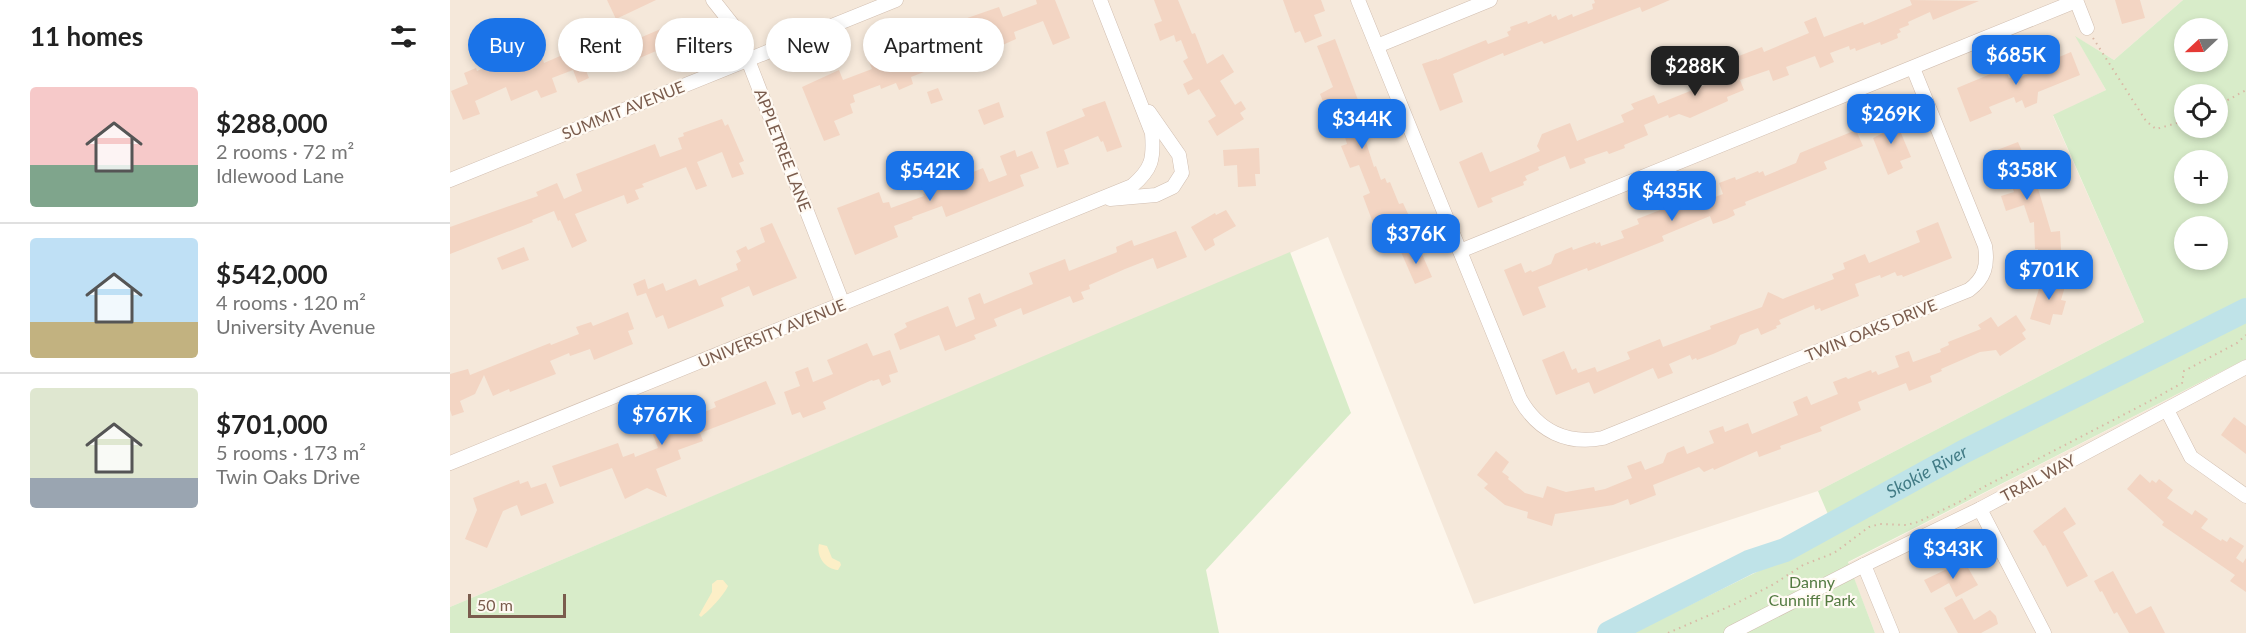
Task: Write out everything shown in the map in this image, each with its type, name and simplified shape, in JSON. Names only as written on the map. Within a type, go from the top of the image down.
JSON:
[{"type":"street","name":"APPLETREE LANE","points":[[713,0],[727,18]]},
{"type":"street","name":"SUMMIT AVENUE","points":[[754,58],[896,0]]},
{"type":"street","points":[[1093,201],[1156,195],[1173,188],[1182,173],[1179,155],[1139,97],[1100,0]]},
{"type":"street","points":[[1358,0],[1460,251],[2076,1],[2087,28]]},
{"type":"street","points":[[1377,46],[1490,0]]},
{"type":"street","name":"TWIN OAKS DRIVE","points":[[1460,251],[1520,399],[1534,421],[1565,439],[1603,438],[1969,290],[1983,277],[1987,259],[1985,246],[1913,69]]},
{"type":"street","name":"SUMMIT AVENUE","points":[[450,180],[718,72]]},
{"type":"street","name":"APPLETREE LANE","points":[[753,72],[843,304]]},
{"type":"street","name":"UNIVERSITY AVENUE","points":[[450,463],[1132,186],[1146,175],[1154,155],[1152,133],[1139,97]]},
{"type":"street","name":"TRAIL WAY","points":[[1731,633],[1980,508],[2246,367]]},
{"type":"street","points":[[2166,410],[2191,457],[2246,496]]},
{"type":"street","points":[[1980,508],[2044,633]]},
{"type":"street","points":[[1864,565],[1892,633]]},
{"type":"path","points":[[2087,28],[2146,121],[2156,129],[2174,124]]},
{"type":"path","points":[[2228,100],[2246,90]]},
{"type":"path","points":[[1668,633],[1735,603],[1774,584],[1803,566],[1834,553],[1869,527],[1880,524],[1906,525],[1918,522],[1965,499],[1978,490],[2182,383],[2184,371],[2236,343],[2246,335]]},
{"type":"shaded area","points":[[450,0],[2183,0],[2114,60],[2076,37],[2106,90],[2053,116],[2144,322],[1818,491],[1474,604],[1328,237],[450,607]]},
{"type":"shaded area","points":[[2246,359],[2246,633],[1875,633],[1848,563]]},
{"type":"green space","name":"Danny Cunniff Park","points":[[2183,0],[2246,0],[2246,359],[1848,562],[1875,633],[1633,633],[1836,533],[1818,491],[2144,322],[2053,115],[2106,90],[2075,36],[2114,60]]},
{"type":"green space","points":[[1290,252],[1351,413],[1206,570],[1219,633],[450,633],[450,607]]},
{"type":"sand","points":[[819,544],[827,546],[832,558],[840,562],[838,570],[822,561],[818,549]]},
{"type":"sand","points":[[717,580],[723,580],[728,586],[716,603],[701,617],[699,615],[712,592],[712,584]]},
{"type":"building","points":[[607,0],[656,0],[618,18],[616,18]]},
{"type":"building","points":[[1036,0],[1055,0],[1070,38],[1053,45],[1043,21],[1014,32],[1016,39],[1004,44],[1004,18],[967,18],[999,7],[1003,17],[1037,4]]},
{"type":"building","points":[[1154,0],[1178,0],[1192,34],[1195,33],[1207,64],[1223,54],[1234,72],[1220,81],[1235,105],[1241,101],[1246,109],[1240,113],[1244,119],[1217,136],[1208,121],[1216,116],[1199,89],[1188,95],[1183,84],[1193,79],[1183,61],[1188,58],[1181,40],[1176,42],[1174,35],[1160,41],[1154,24],[1162,21]]},
{"type":"building","points":[[1283,0],[1321,0],[1325,11],[1314,15],[1322,36],[1305,43],[1300,31],[1295,33]]},
{"type":"building","points":[[1594,0],[1670,0],[1642,12],[1640,7],[1544,44],[1542,41],[1504,56],[1503,53],[1453,74],[1463,102],[1440,111],[1422,64],[1486,40],[1488,44],[1509,36],[1507,32],[1511,30],[1510,27],[1527,21],[1528,24],[1551,14],[1552,17],[1556,15],[1558,20],[1572,14],[1573,17],[1593,9]]},
{"type":"building","points":[[1910,0],[1979,1],[1933,20],[1930,12],[1908,22],[1909,25],[1899,29],[1901,32],[1897,34],[1898,38],[1881,45],[1880,42],[1856,51],[1855,48],[1850,50],[1849,46],[1830,53],[1834,62],[1820,68],[1815,56],[1786,67],[1789,75],[1773,81],[1769,70],[1740,80],[1744,90],[1727,97],[1728,101],[1690,118],[1679,114],[1669,118],[1668,115],[1644,125],[1648,135],[1609,154],[1607,151],[1584,159],[1586,163],[1570,169],[1565,156],[1538,167],[1539,170],[1525,176],[1527,180],[1523,182],[1524,185],[1491,198],[1493,202],[1478,208],[1459,162],[1482,152],[1490,172],[1540,151],[1537,146],[1542,134],[1570,123],[1577,141],[1624,122],[1621,115],[1634,109],[1631,104],[1654,95],[1658,104],[1705,85],[1703,80],[1706,78],[1703,70],[1762,47],[1764,52],[1809,33],[1804,22],[1816,17],[1824,37],[1863,22],[1864,25],[1912,5]]},
{"type":"building","points":[[2115,0],[2140,0],[2145,18],[2122,24]]},
{"type":"building","points":[[655,31],[655,51],[643,57],[643,37]]},
{"type":"building","points":[[1335,39],[1358,100],[1351,103],[1359,124],[1370,120],[1376,135],[1365,139],[1374,167],[1376,166],[1381,180],[1385,178],[1387,183],[1390,182],[1399,204],[1403,203],[1409,216],[1404,218],[1407,226],[1400,229],[1405,241],[1387,249],[1384,241],[1378,243],[1374,232],[1376,231],[1363,196],[1370,193],[1359,165],[1350,168],[1341,146],[1347,144],[1343,130],[1331,101],[1324,104],[1320,94],[1333,87],[1317,46]]},
{"type":"building","points":[[2071,52],[2080,75],[2038,92],[2037,103],[2025,108],[2022,100],[2016,103],[2014,97],[1989,107],[1992,113],[1970,122],[1957,88],[2005,68],[2009,78],[2018,75],[2020,77],[2039,70],[2035,61],[2050,55],[2052,60]]},
{"type":"building","points":[[558,57],[558,72],[568,72],[552,78],[557,92],[541,98],[537,90],[511,101],[506,87],[475,101],[480,114],[463,120],[451,91],[468,84],[464,73],[546,72],[546,62]]},
{"type":"building","points":[[574,72],[587,72],[589,78],[578,83]]},
{"type":"building","points":[[835,72],[840,72],[843,80],[864,72],[924,72],[911,77],[913,84],[899,90],[896,83],[881,89],[880,85],[853,95],[855,102],[850,104],[853,113],[834,121],[840,135],[824,141],[802,87]]},
{"type":"building","points":[[938,88],[943,100],[931,104],[927,92]]},
{"type":"building","points":[[1105,101],[1122,147],[1107,152],[1103,141],[1101,142],[1098,136],[1064,150],[1069,164],[1057,168],[1046,132],[1085,116],[1082,109]]},
{"type":"building","points":[[999,102],[1004,117],[984,125],[978,110]]},
{"type":"building","points":[[1893,114],[1911,157],[1900,161],[1903,168],[1888,175],[1873,138],[1883,133],[1878,120]]},
{"type":"building","points":[[722,119],[725,126],[728,124],[744,161],[739,163],[744,174],[732,178],[722,152],[697,162],[707,186],[696,190],[686,167],[642,184],[644,187],[635,190],[639,199],[627,204],[624,195],[575,214],[587,241],[572,248],[554,211],[532,220],[533,222],[450,254],[450,227],[538,196],[536,192],[557,183],[564,199],[582,191],[576,174],[655,144],[660,157],[682,149],[678,138],[684,136],[683,133]]},
{"type":"building","points":[[1856,130],[1863,146],[1824,162],[1827,169],[1745,202],[1746,205],[1733,210],[1735,215],[1727,219],[1713,224],[1710,216],[1662,236],[1664,241],[1588,271],[1587,268],[1538,287],[1546,307],[1523,316],[1504,270],[1521,263],[1525,273],[1531,270],[1532,272],[1551,264],[1555,254],[1572,247],[1573,250],[1595,242],[1596,244],[1600,242],[1601,246],[1624,238],[1621,231],[1639,224],[1637,219],[1676,204],[1686,208],[1716,199],[1715,197],[1723,194],[1719,183],[1735,177],[1736,180],[1758,171],[1759,173],[1763,171],[1765,176],[1796,163],[1800,153]]},
{"type":"building","points":[[2018,142],[2037,185],[2051,232],[2060,231],[2062,267],[2043,268],[2042,254],[2038,254],[2038,249],[2035,249],[2034,222],[2030,223],[2024,205],[2006,211],[2001,196],[2014,192],[2004,167],[1994,171],[1993,168],[1990,169],[1984,155]]},
{"type":"building","points":[[1259,148],[1260,174],[1255,174],[1256,186],[1238,187],[1237,165],[1224,166],[1223,150]]},
{"type":"building","points":[[1015,150],[1017,157],[1032,151],[1039,168],[1020,175],[1024,186],[946,217],[942,206],[912,217],[913,219],[894,226],[898,237],[855,255],[837,208],[879,192],[883,203],[889,202],[891,208],[924,196],[923,194],[937,189],[934,181],[938,180],[934,169],[945,165],[951,181],[983,168],[989,182],[1007,175],[1000,156]]},
{"type":"building","points":[[1226,210],[1236,226],[1213,239],[1215,245],[1205,251],[1191,227],[1215,213],[1216,215]]},
{"type":"building","points":[[1938,222],[1952,258],[1903,277],[1902,275],[1897,276],[1895,272],[1855,284],[1859,296],[1821,311],[1820,308],[1815,310],[1814,305],[1779,320],[1781,324],[1776,326],[1777,328],[1761,335],[1758,328],[1740,335],[1736,344],[1697,360],[1696,358],[1692,360],[1690,355],[1669,364],[1673,373],[1658,379],[1653,368],[1594,394],[1589,382],[1556,395],[1542,360],[1564,351],[1572,370],[1576,368],[1578,373],[1595,367],[1597,372],[1630,359],[1627,352],[1660,339],[1663,347],[1711,329],[1710,326],[1762,307],[1768,292],[1783,299],[1834,279],[1832,274],[1845,269],[1843,263],[1865,254],[1869,263],[1920,242],[1916,231]]},
{"type":"building","points":[[772,223],[797,278],[753,296],[749,286],[721,298],[724,306],[668,329],[663,315],[656,318],[646,293],[637,296],[633,284],[645,279],[648,289],[663,283],[666,291],[696,279],[699,286],[738,270],[736,264],[741,261],[736,251],[746,246],[748,250],[765,242],[760,228]]},
{"type":"building","points":[[1176,231],[1187,257],[1157,269],[1153,258],[1125,269],[1089,285],[1090,289],[1081,292],[1084,299],[1073,303],[1070,296],[1023,315],[1021,308],[994,319],[997,326],[974,335],[976,339],[945,351],[939,335],[900,350],[894,334],[907,327],[905,323],[948,306],[956,327],[975,319],[968,298],[980,293],[984,304],[1033,284],[1029,273],[1065,259],[1069,271],[1115,253],[1117,252],[1116,247],[1132,240],[1134,246]]},
{"type":"building","points":[[1418,245],[1432,277],[1415,284],[1401,252]]},
{"type":"building","points":[[524,247],[529,260],[502,270],[497,258]]},
{"type":"building","points":[[2044,276],[2066,283],[2061,300],[2066,301],[2062,315],[2053,314],[2050,325],[2030,319],[2039,289],[2045,290]]},
{"type":"building","points":[[628,312],[634,329],[628,331],[633,344],[594,360],[590,349],[570,356],[569,353],[550,361],[556,374],[510,392],[509,389],[493,396],[484,375],[475,394],[460,401],[464,412],[452,416],[450,374],[468,369],[470,375],[579,334],[576,327],[591,322],[593,326]]},
{"type":"building","points":[[2016,315],[2026,330],[2022,333],[2026,339],[2000,356],[1996,350],[1980,352],[1941,369],[1942,371],[1930,376],[1932,382],[1909,391],[1906,383],[1858,402],[1861,410],[1820,427],[1822,431],[1780,446],[1781,449],[1759,457],[1757,451],[1714,470],[1713,468],[1704,472],[1699,467],[1653,485],[1656,495],[1630,505],[1628,499],[1613,505],[1555,514],[1552,526],[1527,518],[1528,512],[1505,505],[1484,488],[1488,484],[1477,475],[1496,451],[1509,462],[1502,472],[1525,493],[1543,498],[1547,486],[1566,492],[1594,487],[1595,491],[1605,489],[1632,478],[1627,466],[1641,461],[1645,470],[1663,463],[1667,453],[1684,446],[1687,454],[1714,443],[1709,431],[1723,426],[1725,432],[1748,423],[1752,434],[1798,415],[1793,402],[1807,396],[1811,405],[1838,394],[1833,382],[1871,370],[1872,373],[1876,371],[1878,375],[1899,367],[1895,356],[1909,351],[1913,362],[1941,352],[1940,349],[1949,345],[1948,342],[1981,329],[1978,325],[1991,317],[1998,327]]},
{"type":"building","points":[[867,343],[873,356],[890,350],[898,372],[889,375],[891,382],[882,386],[879,379],[872,380],[823,402],[826,409],[803,418],[800,412],[792,415],[784,392],[800,386],[795,372],[808,367],[813,382],[833,374],[827,360]]},
{"type":"building","points":[[766,381],[776,404],[700,433],[703,441],[678,450],[681,459],[656,469],[667,497],[647,488],[625,499],[612,468],[560,487],[552,466],[618,443],[623,457],[634,453],[635,457],[658,448],[651,429],[666,423],[670,434],[705,420],[702,413],[716,407],[714,402]]},
{"type":"building","points":[[2234,417],[2246,426],[2246,454],[2221,435]]},
{"type":"building","points":[[2140,474],[2150,483],[2152,480],[2156,483],[2159,479],[2173,490],[2167,498],[2192,515],[2195,510],[2208,519],[2201,528],[2221,541],[2222,539],[2227,542],[2230,537],[2244,546],[2236,558],[2243,563],[2246,558],[2246,592],[2230,581],[2235,575],[2162,525],[2164,522],[2127,489]]},
{"type":"building","points":[[519,480],[520,484],[528,481],[531,488],[546,483],[554,503],[521,516],[517,505],[503,511],[487,548],[465,539],[477,510],[473,498]]},
{"type":"building","points":[[2065,507],[2076,524],[2063,532],[2088,576],[2067,587],[2045,545],[2043,546],[2033,531]]},
{"type":"building","points":[[1964,561],[1978,585],[1956,597],[1949,583],[1931,593],[1924,580]]},
{"type":"building","points":[[2113,571],[2136,614],[2151,606],[2165,633],[2129,633],[2117,612],[2114,614],[2094,581]]},
{"type":"building","points":[[1962,598],[1974,620],[1990,610],[1996,616],[1998,624],[1981,633],[1958,633],[1944,608]]},
{"type":"waterway","name":"Skokie River","points":[[1609,633],[1749,562],[1785,550],[1963,452],[2246,310]]}]
